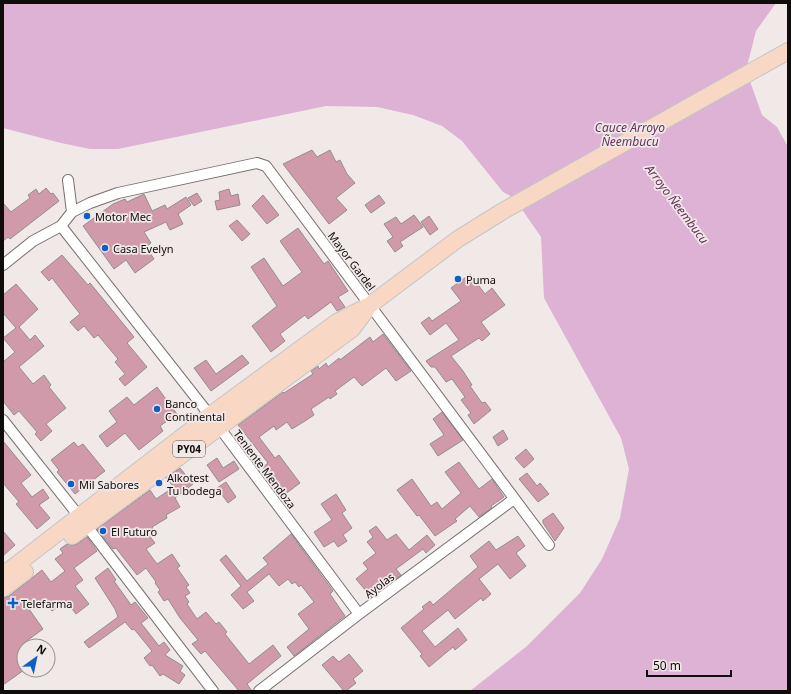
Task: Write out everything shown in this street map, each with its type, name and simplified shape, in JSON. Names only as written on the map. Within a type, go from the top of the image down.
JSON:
[{"type":"main road","name":"PY04","points":[[3,575],[82,521],[214,421],[337,322],[370,305],[458,239],[503,211],[788,51]]},
{"type":"main road","name":"PY04","points":[[3,588],[82,521]]},
{"type":"street","name":"Mayor Gardel","points":[[60,226],[72,212],[90,203],[118,193],[257,163],[266,166],[549,545]]},
{"type":"street","points":[[68,180],[72,212]]},
{"type":"street","points":[[3,258],[30,238],[60,226]]},
{"type":"street","points":[[3,265],[34,241],[60,226]]},
{"type":"street","name":"Teniente Mendoza","points":[[60,226],[214,421],[359,614]]},
{"type":"street","points":[[3,420],[213,691]]},
{"type":"street","name":"Ayolas","points":[[259,691],[359,614],[514,499]]},
{"type":"water","name":"Cauce Arroyo Ñeembucu","points":[[3,3],[776,3],[756,31],[746,70],[762,115],[777,127],[788,147],[788,691],[470,691],[527,646],[580,593],[602,559],[620,518],[629,469],[621,438],[544,298],[541,237],[514,198],[503,192],[462,141],[442,126],[413,115],[377,107],[326,106],[118,149],[90,149],[3,128]]},
{"type":"building","points":[[312,150],[317,157],[330,150],[336,162],[340,160],[347,174],[355,183],[336,198],[347,210],[329,224],[283,164]]},
{"type":"building","points":[[46,188],[51,194],[53,193],[59,201],[10,239],[8,237],[3,241],[3,203],[11,212],[30,198],[28,195],[36,189],[39,194]]},
{"type":"building","points":[[229,189],[231,196],[238,194],[240,205],[217,210],[215,201],[220,200],[219,192]]},
{"type":"building","points":[[197,193],[202,201],[194,206],[188,198]]},
{"type":"building","points":[[144,194],[152,211],[165,205],[167,209],[186,197],[191,205],[178,214],[183,224],[170,230],[166,222],[144,232],[151,243],[146,247],[154,259],[135,273],[126,260],[114,269],[83,226],[113,204],[125,199],[127,202]]},
{"type":"building","points":[[263,195],[279,215],[267,224],[252,206]]},
{"type":"building","points":[[379,195],[385,203],[371,213],[365,205]]},
{"type":"building","points":[[414,215],[423,227],[400,242],[403,246],[395,252],[387,241],[393,237],[384,224],[396,217],[401,224]]},
{"type":"building","points":[[429,216],[438,229],[430,235],[421,222]]},
{"type":"building","points":[[237,220],[250,234],[242,241],[229,226]]},
{"type":"building","points":[[298,228],[324,264],[328,261],[348,291],[338,297],[345,307],[337,311],[331,302],[308,319],[305,315],[280,334],[285,341],[271,352],[252,326],[277,306],[251,267],[264,258],[283,286],[302,272],[280,241]]},
{"type":"building","points":[[62,255],[88,285],[90,283],[134,337],[127,343],[147,367],[125,386],[119,379],[125,374],[115,362],[118,359],[98,335],[94,338],[84,326],[78,331],[70,322],[80,314],[52,278],[49,281],[41,272]]},
{"type":"building","points":[[470,274],[485,294],[492,288],[505,305],[481,322],[490,334],[482,341],[479,338],[451,356],[463,371],[472,385],[470,386],[482,403],[485,402],[491,410],[474,424],[468,415],[471,413],[461,400],[465,397],[452,379],[446,382],[435,367],[431,367],[426,361],[459,340],[446,323],[430,335],[421,323],[429,317],[432,321],[461,301],[451,288]]},
{"type":"building","points":[[16,284],[38,309],[19,327],[30,340],[35,335],[44,346],[19,367],[33,384],[44,375],[51,385],[49,387],[66,408],[46,424],[52,431],[41,441],[35,434],[37,432],[19,411],[14,415],[3,401],[3,362],[15,352],[3,338],[16,328],[3,313],[3,295]]},
{"type":"building","points":[[383,334],[411,371],[396,381],[386,368],[362,386],[354,377],[335,391],[337,394],[330,399],[329,397],[311,409],[314,415],[305,421],[292,429],[287,422],[276,430],[274,426],[259,437],[275,458],[279,455],[300,483],[284,495],[263,467],[268,463],[238,425],[283,392],[284,393],[313,374],[311,371],[318,366],[319,369],[326,363],[328,367],[339,358],[340,360],[370,337],[373,342]]},
{"type":"building","points":[[242,355],[249,363],[211,391],[194,368],[206,360],[216,374]]},
{"type":"building","points":[[157,387],[177,414],[160,426],[163,431],[139,450],[125,433],[107,447],[99,436],[117,422],[109,411],[127,397],[134,405]]},
{"type":"building","points":[[442,412],[463,440],[438,456],[430,444],[444,435],[433,419]]},
{"type":"building","points":[[503,430],[508,439],[498,446],[493,437]]},
{"type":"building","points":[[3,441],[31,475],[21,483],[32,497],[43,489],[49,498],[39,505],[50,518],[37,529],[16,504],[19,502],[3,483]]},
{"type":"building","points":[[74,442],[78,447],[83,444],[105,471],[75,494],[57,472],[59,470],[51,460]]},
{"type":"building","points":[[526,449],[534,459],[524,468],[515,458]]},
{"type":"building","points":[[217,458],[223,468],[234,461],[239,469],[219,482],[207,465]]},
{"type":"building","points":[[459,462],[479,489],[492,479],[504,497],[479,517],[470,506],[455,519],[457,521],[435,536],[397,490],[412,479],[431,506],[437,502],[442,509],[461,493],[445,472]]},
{"type":"building","points":[[180,468],[193,484],[175,498],[180,507],[166,515],[167,518],[152,527],[153,529],[147,533],[155,543],[146,549],[157,564],[172,554],[180,566],[177,568],[189,585],[186,587],[190,593],[185,596],[189,602],[187,604],[197,619],[206,612],[216,624],[219,622],[227,632],[225,634],[249,664],[273,645],[281,656],[247,684],[252,691],[239,691],[205,651],[201,654],[192,644],[198,640],[180,618],[168,599],[164,601],[158,592],[160,590],[155,583],[156,582],[146,568],[137,575],[116,548],[113,549],[97,529],[150,490],[156,499],[174,487],[166,478]]},
{"type":"building","points":[[527,473],[537,486],[540,483],[549,494],[538,502],[519,479]]},
{"type":"building","points":[[226,482],[236,497],[228,503],[217,488]]},
{"type":"building","points":[[336,494],[346,510],[342,513],[352,528],[343,535],[347,541],[338,547],[334,541],[324,547],[314,532],[332,520],[321,504]]},
{"type":"building","points":[[553,513],[564,528],[555,541],[543,523],[543,520]]},
{"type":"building","points":[[376,526],[387,540],[396,534],[409,550],[427,535],[435,545],[426,553],[423,549],[396,569],[401,575],[371,597],[356,579],[368,569],[363,563],[376,553],[367,542],[373,537],[369,531]]},
{"type":"building","points":[[3,531],[15,545],[3,556]]},
{"type":"building","points":[[291,534],[333,591],[330,594],[345,616],[294,656],[287,647],[309,629],[298,614],[314,602],[301,585],[299,587],[295,582],[292,584],[288,579],[279,586],[269,574],[247,592],[254,601],[243,609],[231,595],[241,586],[220,560],[226,555],[247,581],[268,564],[263,558]]},
{"type":"building","points":[[518,536],[525,546],[516,553],[526,566],[510,579],[498,564],[479,579],[491,594],[483,601],[481,598],[455,619],[448,610],[422,631],[435,647],[458,628],[467,640],[455,650],[453,647],[429,667],[420,656],[422,654],[401,628],[424,609],[422,607],[430,601],[433,605],[478,567],[470,556],[489,541],[496,550]]},
{"type":"building","points":[[87,537],[97,551],[74,568],[83,580],[75,586],[89,604],[76,614],[66,601],[52,611],[43,599],[29,609],[43,629],[31,638],[16,638],[16,676],[3,685],[3,598],[9,596],[42,570],[51,582],[65,571],[55,559],[63,553],[60,549],[67,544],[77,544]]},
{"type":"building","points":[[108,568],[116,580],[114,581],[131,605],[135,602],[148,618],[141,623],[159,646],[164,642],[170,650],[165,655],[183,666],[180,671],[185,675],[179,684],[163,674],[160,676],[152,665],[150,666],[144,658],[152,651],[134,629],[132,630],[125,622],[89,648],[84,642],[118,617],[115,609],[95,578]]},
{"type":"building","points":[[349,654],[363,671],[353,679],[356,683],[344,691],[322,665],[333,656],[339,662]]},
{"type":"place","name":"Motor Mec","points":[[87,216]]},
{"type":"place","name":"Casa Evelyn","points":[[105,248]]},
{"type":"place","name":"Puma","points":[[458,279]]},
{"type":"place","name":"Banco Continental","points":[[157,409]]},
{"type":"place","name":"Alkotest Tu bodega","points":[[159,483]]},
{"type":"place","name":"Mil Sabores","points":[[71,484]]},
{"type":"place","name":"El Futuro","points":[[103,531]]},
{"type":"place","name":"Telefarma","points":[[13,603]]},
{"type":"water label","name":"Arroyo Ñeembucu","points":[[677,204]]}]
